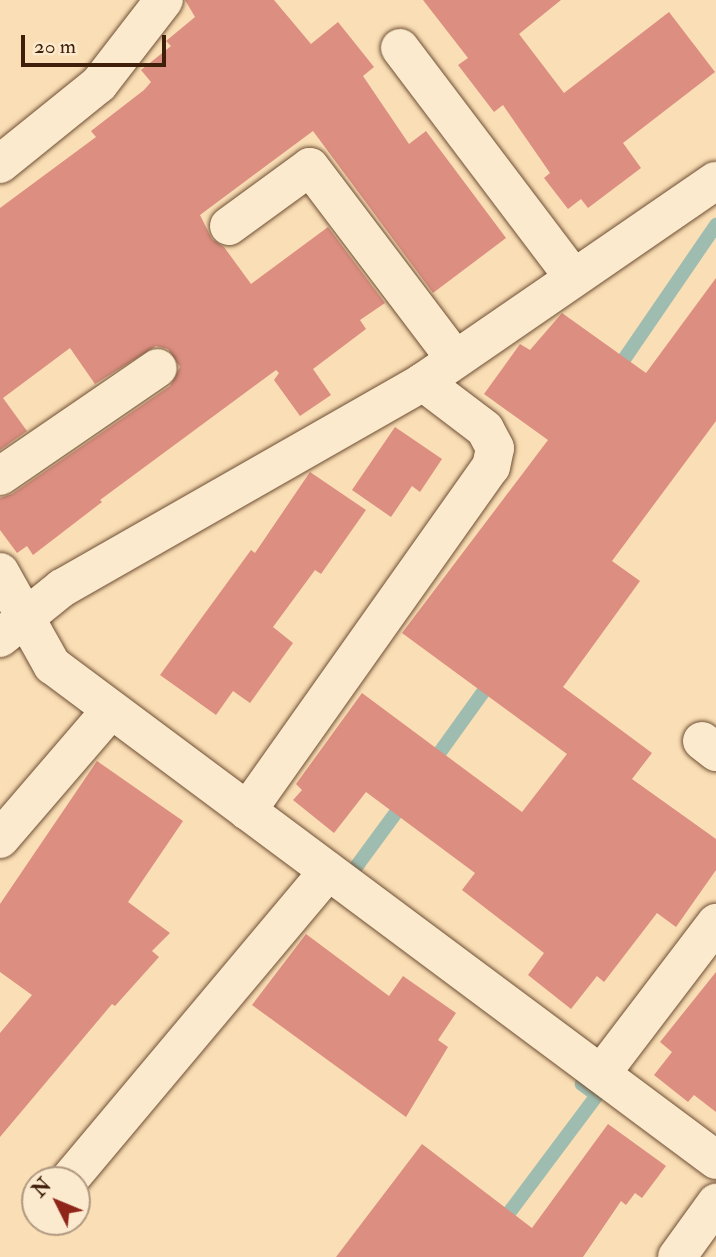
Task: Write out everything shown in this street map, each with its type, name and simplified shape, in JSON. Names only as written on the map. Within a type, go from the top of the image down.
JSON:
[{"type":"street","points":[[0,164],[99,83],[164,0]]},
{"type":"street","points":[[400,48],[574,278]]},
{"type":"street","points":[[229,226],[310,167],[455,359]]},
{"type":"street","points":[[12,629],[62,588],[423,382],[716,181]]},
{"type":"street","points":[[0,477],[158,368]]},
{"type":"street","points":[[247,811],[491,467],[495,448],[485,429],[423,382]]},
{"type":"street","points":[[0,572],[12,629],[52,665],[716,1160]]},
{"type":"street","points":[[0,839],[111,710]]},
{"type":"street","points":[[81,1166],[328,871]]},
{"type":"street","points":[[601,1074],[716,923]]},
{"type":"street","points":[[677,1257],[716,1203]]},
{"type":"building","points":[[185,0],[274,0],[311,44],[338,22],[374,67],[363,76],[409,144],[426,131],[506,238],[433,293],[313,131],[200,215],[212,239],[224,247],[251,284],[328,227],[385,303],[360,320],[366,329],[313,369],[331,395],[300,416],[274,380],[279,373],[276,370],[100,500],[102,502],[33,555],[27,546],[17,553],[0,530],[0,498],[12,494],[170,386],[180,367],[168,349],[156,346],[95,384],[70,348],[3,398],[27,431],[0,450],[0,208],[96,137],[91,131],[144,90],[151,82],[141,70],[171,46],[166,41],[195,17]]},
{"type":"building","points":[[423,0],[561,0],[519,34],[564,93],[669,12],[715,72],[623,143],[641,168],[588,208],[581,199],[568,209],[544,178],[550,173],[503,105],[494,112],[458,65],[468,58]]},
{"type":"building","points":[[716,278],[716,421],[612,561],[640,581],[563,687],[652,753],[632,779],[716,839],[716,870],[676,927],[657,913],[604,982],[597,976],[571,1009],[528,975],[544,953],[462,890],[475,873],[366,792],[334,833],[293,800],[302,790],[296,784],[362,693],[522,812],[567,754],[402,633],[548,440],[484,394],[520,344],[530,350],[562,313],[646,373]]},
{"type":"building","points":[[395,427],[442,459],[420,492],[412,486],[391,517],[352,490]]},
{"type":"building","points":[[310,472],[366,510],[321,574],[315,570],[273,627],[293,643],[250,703],[233,691],[216,715],[160,675],[251,550],[255,553]]},
{"type":"building","points":[[97,761],[183,821],[128,902],[170,933],[152,951],[159,957],[115,1006],[112,1004],[0,1137],[0,1033],[32,995],[0,972],[0,904]]},
{"type":"building","points":[[306,934],[389,996],[403,976],[456,1013],[438,1040],[448,1047],[406,1117],[252,1005]]},
{"type":"building","points":[[716,972],[716,1112],[694,1095],[688,1102],[654,1075],[672,1052],[660,1042]]},
{"type":"building","points":[[608,1124],[666,1166],[642,1198],[635,1193],[626,1205],[621,1201],[583,1257],[336,1257],[422,1144],[532,1228]]},
{"type":"waterway","points":[[614,374],[716,225]]},
{"type":"waterway","points":[[430,766],[494,677]]},
{"type":"waterway","points":[[345,882],[406,799]]},
{"type":"waterway","points":[[476,1257],[597,1095],[582,1084]]}]
